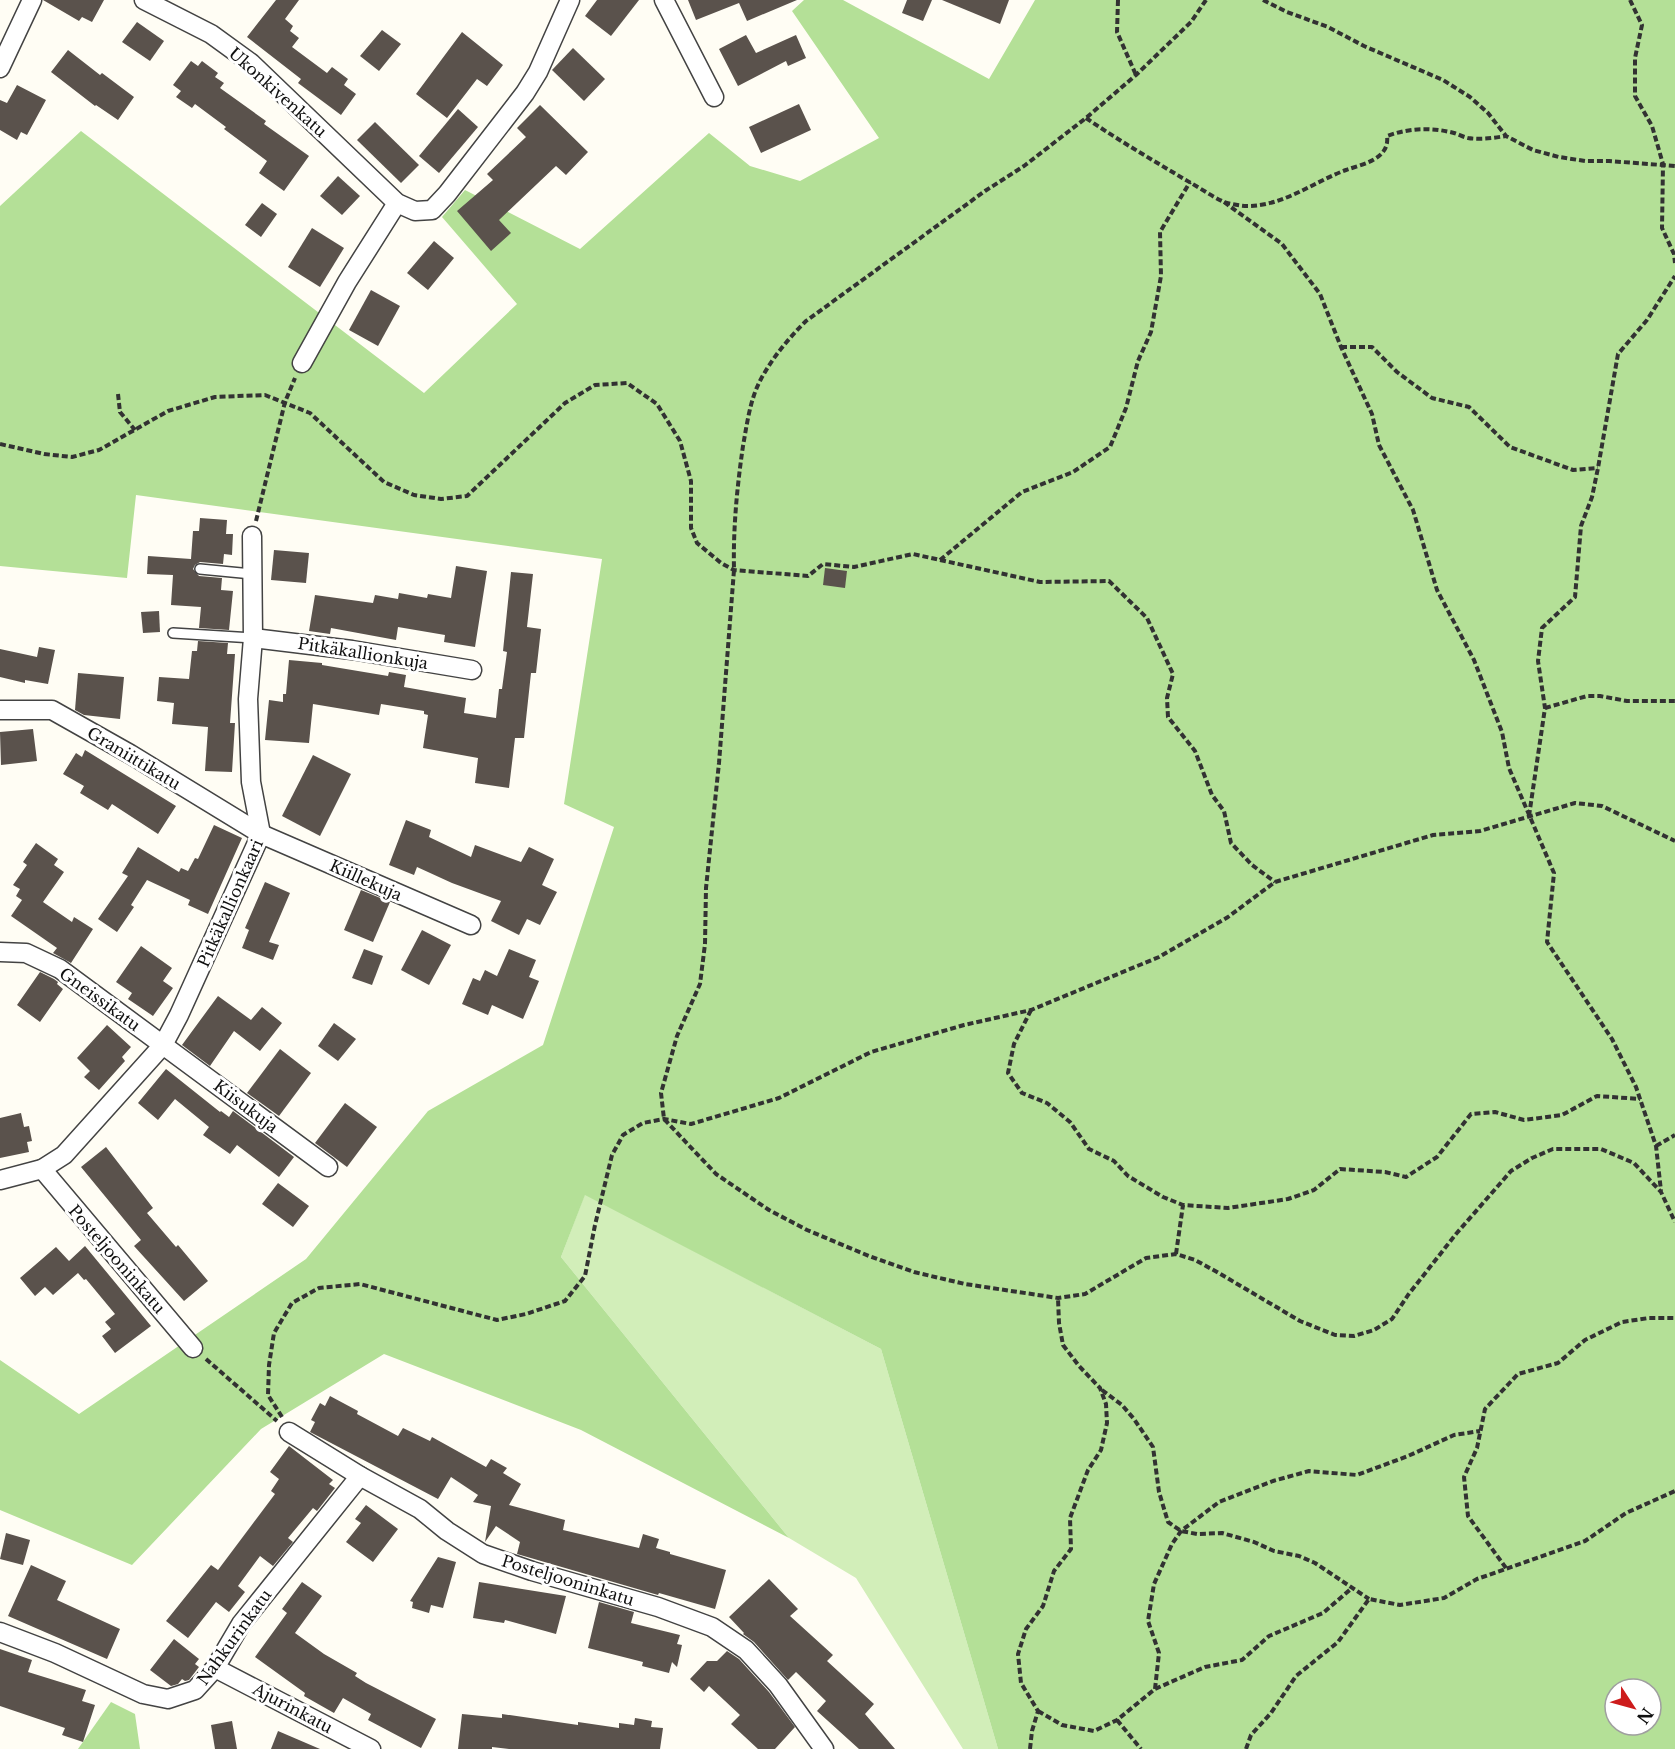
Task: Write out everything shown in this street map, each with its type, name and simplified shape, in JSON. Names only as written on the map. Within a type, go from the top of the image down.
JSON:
[{"type":"street","points":[[0,68],[32,0]]},
{"type":"street","name":"Ukonkivenkatu","points":[[144,0],[210,34],[251,63],[397,203],[415,211],[432,210],[447,194],[525,93],[538,72],[570,0]]},
{"type":"street","points":[[664,0],[714,97]]},
{"type":"street","points":[[302,363],[346,282],[397,203]]},
{"type":"street","name":"Pitkäkallionkaari","points":[[0,1180],[42,1169],[64,1155],[163,1045],[179,1015],[261,834],[251,782],[248,699],[253,638],[252,536]]},
{"type":"street","name":"Pitkäkallionkuja","points":[[253,638],[352,650],[472,670]]},
{"type":"street","name":"Graniittikatu","points":[[0,710],[52,710],[130,754],[261,834]]},
{"type":"street","name":"Kiillekuja","points":[[261,834],[471,925]]},
{"type":"street","name":"Gneissikatu","points":[[0,952],[26,953],[60,969],[163,1045]]},
{"type":"street","name":"Kiisukuja","points":[[163,1045],[328,1167]]},
{"type":"street","name":"Posteljooninkatu","points":[[42,1169],[193,1348]]},
{"type":"street","name":"Posteljooninkatu","points":[[289,1432],[360,1476],[420,1509],[447,1531],[483,1554],[532,1571],[658,1607],[712,1627],[746,1650],[778,1685],[825,1749]]},
{"type":"street","name":"Nahkurinkatu","points":[[0,1632],[55,1653],[143,1694],[168,1699],[195,1690],[215,1668],[241,1624],[360,1476]]},
{"type":"street","name":"Ajurinkatu","points":[[215,1668],[371,1749]]},
{"type":"lane","points":[[200,569],[252,574]]},
{"type":"lane","points":[[173,633],[253,638]]},
{"type":"path","points":[[1118,0],[1117,33],[1137,75]]},
{"type":"path","points":[[1206,0],[1191,22],[1137,75],[1086,118],[1024,166],[985,191],[806,321],[781,347],[760,381],[748,416],[739,474],[733,542],[734,570],[719,763],[706,888],[705,944],[700,984],[677,1036],[661,1093],[664,1119],[716,1174],[769,1210],[807,1230],[868,1256],[914,1272],[965,1284],[1058,1298],[1085,1294],[1146,1258],[1176,1254],[1195,1260],[1217,1272],[1300,1322],[1335,1335],[1354,1336],[1374,1330],[1392,1319],[1456,1234],[1511,1171],[1553,1149],[1601,1149],[1634,1163],[1661,1192],[1675,1222]]},
{"type":"path","points":[[1263,0],[1443,80],[1470,97],[1488,113],[1506,136],[1533,150],[1585,161],[1675,166]]},
{"type":"path","points":[[1630,0],[1642,25],[1635,58],[1635,96],[1652,126],[1663,164],[1662,228],[1674,254],[1675,263]]},
{"type":"path","points":[[1086,118],[1117,140],[1224,202],[1282,244],[1320,294],[1341,347],[1372,414],[1379,445],[1413,510],[1437,590],[1474,660],[1502,732],[1509,768],[1554,873],[1547,942],[1612,1039],[1640,1099],[1656,1146],[1661,1192]]},
{"type":"path","points":[[1224,202],[1246,206],[1277,201],[1300,192],[1381,156],[1388,144],[1387,136],[1402,131],[1422,128],[1468,138],[1485,139],[1506,136]]},
{"type":"path","points":[[940,560],[1022,492],[1073,472],[1110,447],[1126,408],[1138,361],[1151,332],[1161,276],[1160,232],[1190,182]]},
{"type":"path","points":[[1529,816],[1545,708],[1538,661],[1542,628],[1575,597],[1581,526],[1592,497],[1618,354],[1647,320],[1675,276]]},
{"type":"path","points":[[1341,347],[1372,347],[1397,372],[1432,398],[1469,407],[1510,447],[1573,470],[1598,468]]},
{"type":"path","points":[[252,536],[285,402],[302,363]]},
{"type":"path","points":[[0,444],[44,454],[72,457],[99,450],[168,411],[215,397],[265,395],[310,413],[384,482],[414,495],[441,499],[467,496],[565,403],[595,385],[627,383],[657,404],[680,441],[691,481],[691,528],[697,543],[721,563],[734,570],[808,576],[823,564],[854,567],[913,554],[1040,582],[1109,581],[1147,618],[1173,674],[1167,698],[1168,717],[1195,751],[1212,795],[1224,811],[1231,843],[1252,865],[1275,882]]},
{"type":"path","points":[[118,394],[120,412],[135,430]]},
{"type":"path","points":[[1545,708],[1587,696],[1634,702],[1675,701]]},
{"type":"path","points":[[289,1432],[279,1410],[268,1395],[269,1365],[274,1333],[292,1304],[319,1288],[360,1284],[497,1320],[526,1314],[565,1301],[585,1276],[612,1155],[623,1135],[643,1123],[664,1119],[691,1124],[779,1098],[871,1052],[964,1025],[1031,1010],[1159,957],[1228,917],[1275,882],[1433,835],[1480,831],[1575,803],[1602,806],[1675,841]]},
{"type":"path","points":[[1031,1010],[1014,1044],[1008,1073],[1022,1093],[1047,1103],[1070,1122],[1089,1149],[1114,1161],[1128,1176],[1163,1197],[1183,1205],[1228,1208],[1288,1199],[1314,1190],[1340,1169],[1384,1172],[1406,1177],[1437,1157],[1471,1114],[1495,1112],[1524,1120],[1562,1115],[1597,1096],[1640,1099]]},
{"type":"path","points":[[1656,1146],[1675,1135]]},
{"type":"path","points":[[1176,1254],[1183,1205]]},
{"type":"path","points":[[1058,1298],[1063,1345],[1079,1366],[1128,1412],[1153,1447],[1160,1492],[1168,1522],[1180,1531],[1197,1534],[1222,1533],[1254,1542],[1274,1551],[1299,1556],[1315,1563],[1369,1599],[1400,1605],[1444,1598],[1477,1579],[1585,1541],[1626,1513],[1675,1491]]},
{"type":"path","points":[[1506,1568],[1468,1516],[1464,1477],[1477,1448],[1485,1409],[1518,1374],[1558,1364],[1585,1340],[1622,1322],[1649,1318],[1675,1318]]},
{"type":"path","points":[[193,1348],[289,1432]]},
{"type":"path","points":[[1101,1388],[1106,1404],[1107,1424],[1101,1450],[1088,1470],[1070,1518],[1071,1548],[1054,1571],[1043,1606],[1026,1629],[1018,1654],[1021,1683],[1038,1711],[1062,1725],[1094,1731],[1117,1720],[1155,1689],[1205,1667],[1242,1660],[1269,1636],[1323,1613],[1352,1588]]},
{"type":"path","points":[[1155,1689],[1159,1653],[1148,1621],[1154,1584],[1180,1531],[1219,1502],[1273,1481],[1309,1471],[1357,1475],[1408,1456],[1454,1435],[1480,1431]]},
{"type":"path","points":[[1246,1749],[1251,1735],[1271,1713],[1296,1676],[1338,1642],[1369,1599]]},
{"type":"path","points":[[1030,1749],[1038,1711]]},
{"type":"path","points":[[1117,1720],[1142,1749]]},
{"type":"green space","points":[[804,0],[843,0],[989,79],[1035,0],[1675,0],[1675,1749],[998,1749],[881,1349],[585,1195],[561,1257],[789,1538],[581,1430],[384,1354],[261,1429],[132,1565],[0,1510],[0,1360],[79,1414],[306,1259],[428,1111],[543,1045],[614,827],[564,804],[602,559],[136,495],[127,578],[0,566],[0,206],[81,131],[424,393],[517,304],[442,217],[465,190],[580,249],[709,133],[750,166],[800,181],[879,138],[792,11]]},
{"type":"green space","points":[[585,1194],[881,1349],[998,1749],[963,1749],[856,1578],[789,1538],[561,1257]]},
{"type":"green space","points":[[111,1702],[135,1714],[140,1749],[78,1749]]},
{"type":"building","points":[[43,0],[104,0],[92,22],[82,17],[79,21]]},
{"type":"building","points":[[276,0],[299,0],[285,19],[293,26],[290,31],[299,38],[292,47],[327,73],[332,67],[348,79],[344,85],[356,94],[341,115],[298,83],[301,79],[247,37]]},
{"type":"building","points":[[597,0],[639,0],[611,36],[585,16]]},
{"type":"building","points":[[688,0],[797,0],[747,21],[739,3],[696,20]]},
{"type":"building","points":[[907,0],[932,0],[923,21],[902,13]]},
{"type":"building","points":[[942,0],[1009,0],[1000,24]]},
{"type":"building","points":[[137,22],[164,41],[150,61],[122,42]]},
{"type":"building","points":[[382,30],[401,44],[379,71],[360,56]]},
{"type":"building","points":[[462,32],[503,65],[487,86],[477,79],[447,118],[416,94]]},
{"type":"building","points":[[746,35],[756,53],[796,35],[806,58],[788,66],[786,61],[738,86],[719,49]]},
{"type":"building","points":[[573,48],[605,79],[584,101],[552,70]]},
{"type":"building","points":[[68,50],[100,75],[102,73],[134,97],[118,120],[95,106],[51,72]]},
{"type":"building","points":[[191,61],[198,66],[202,61],[218,73],[215,77],[224,83],[220,88],[266,121],[264,124],[309,156],[284,191],[259,173],[267,161],[195,104],[192,108],[176,97],[181,91],[173,85]]},
{"type":"building","points":[[17,85],[46,100],[27,135],[21,132],[17,140],[0,130],[0,100],[7,103]]},
{"type":"building","points":[[799,104],[811,130],[761,153],[749,127]]},
{"type":"building","points":[[540,105],[588,152],[566,175],[556,166],[499,220],[511,233],[491,251],[457,211],[493,180],[487,174],[526,137],[517,128]]},
{"type":"building","points":[[458,109],[478,127],[439,173],[419,156]]},
{"type":"building","points":[[375,122],[419,165],[401,183],[357,140]]},
{"type":"building","points":[[338,176],[360,196],[342,215],[320,196]]},
{"type":"building","points":[[262,203],[277,214],[261,237],[245,225]]},
{"type":"building","points":[[312,228],[344,248],[320,287],[288,267]]},
{"type":"building","points":[[434,241],[454,258],[428,290],[407,273]]},
{"type":"building","points":[[371,290],[400,306],[378,346],[349,330]]},
{"type":"building","points":[[200,518],[227,520],[226,534],[233,534],[232,555],[224,554],[223,564],[200,562],[193,569],[199,576],[222,578],[221,590],[233,591],[229,630],[199,628],[201,607],[171,605],[173,575],[147,574],[148,556],[191,559],[193,531],[199,531]]},
{"type":"building","points":[[274,550],[309,553],[306,583],[271,580]]},
{"type":"building","points":[[456,566],[487,571],[475,647],[444,642],[445,635],[398,627],[396,640],[331,628],[330,634],[309,631],[315,595],[373,603],[375,595],[398,599],[399,593],[427,598],[428,594],[451,598]]},
{"type":"building","points":[[825,568],[847,571],[845,588],[823,585]]},
{"type":"building","points":[[511,572],[533,574],[527,627],[541,629],[536,673],[531,673],[524,738],[515,738],[509,788],[475,783],[478,758],[423,748],[428,715],[424,714],[424,711],[381,704],[379,715],[313,704],[309,743],[265,740],[269,700],[283,702],[283,694],[286,694],[289,660],[322,663],[322,665],[388,676],[389,672],[406,675],[404,687],[466,698],[464,713],[496,718],[499,689],[502,689],[507,652],[503,651]]},
{"type":"building","points":[[159,611],[160,632],[143,633],[141,612]]},
{"type":"building","points":[[198,641],[228,643],[227,654],[235,654],[230,723],[235,723],[232,772],[205,771],[208,727],[172,724],[174,703],[157,701],[159,677],[189,679],[192,651],[197,651]]},
{"type":"building","points":[[39,647],[55,650],[48,684],[25,680],[25,683],[0,677],[0,649],[37,657]]},
{"type":"building","points":[[78,673],[124,677],[120,719],[84,715],[75,710]]},
{"type":"building","points":[[33,729],[37,761],[1,765],[0,732]]},
{"type":"building","points":[[85,750],[176,806],[158,834],[112,804],[108,810],[80,793],[84,786],[63,774],[76,753],[82,757]]},
{"type":"building","points":[[313,755],[351,774],[320,836],[282,816]]},
{"type":"building","points":[[406,820],[431,830],[429,837],[471,857],[475,845],[521,862],[529,847],[554,859],[542,885],[557,892],[540,925],[527,919],[519,935],[491,921],[501,901],[417,867],[414,875],[389,865]]},
{"type":"building","points":[[214,825],[242,838],[208,914],[188,905],[190,900],[147,880],[131,905],[134,907],[117,932],[98,919],[128,876],[122,873],[138,847],[179,872],[181,868],[188,871],[195,858],[198,859]]},
{"type":"building","points":[[36,843],[58,859],[54,865],[64,872],[43,902],[72,922],[74,917],[93,929],[71,963],[53,953],[57,948],[11,916],[22,900],[16,896],[20,889],[13,885],[27,865],[23,862]]},
{"type":"building","points":[[265,882],[290,893],[269,942],[279,945],[273,960],[242,948],[249,930],[245,928]]},
{"type":"building","points":[[361,890],[390,902],[373,942],[344,930]]},
{"type":"building","points":[[422,930],[451,945],[429,985],[401,970]]},
{"type":"building","points":[[141,946],[172,968],[163,981],[173,988],[153,1016],[128,999],[132,993],[116,982]]},
{"type":"building","points":[[364,949],[383,956],[372,985],[352,978]]},
{"type":"building","points":[[509,949],[536,960],[529,977],[539,981],[523,1019],[492,1005],[488,1015],[462,1004],[473,978],[480,981],[485,970],[497,976]]},
{"type":"building","points":[[40,972],[54,979],[63,989],[40,1022],[17,1005]]},
{"type":"building","points":[[218,996],[251,1020],[262,1007],[282,1023],[260,1051],[234,1031],[210,1066],[182,1045]]},
{"type":"building","points":[[334,1023],[356,1039],[338,1061],[318,1046]]},
{"type":"building","points":[[107,1025],[131,1047],[122,1057],[125,1061],[99,1090],[84,1077],[90,1071],[77,1058]]},
{"type":"building","points":[[280,1049],[311,1073],[279,1116],[247,1093]]},
{"type":"building","points":[[166,1069],[220,1112],[229,1117],[233,1111],[294,1157],[279,1177],[237,1145],[230,1154],[203,1135],[209,1127],[175,1099],[158,1120],[138,1103]]},
{"type":"building","points":[[345,1103],[377,1127],[347,1167],[315,1143]]},
{"type":"building","points":[[21,1113],[24,1127],[29,1126],[32,1141],[27,1142],[29,1152],[0,1158],[0,1118]]},
{"type":"building","points":[[106,1147],[153,1208],[147,1213],[208,1281],[184,1301],[134,1246],[141,1240],[81,1167]]},
{"type":"building","points":[[278,1183],[309,1206],[293,1227],[262,1204]]},
{"type":"building","points":[[85,1246],[151,1326],[115,1353],[102,1336],[111,1329],[105,1322],[115,1314],[86,1279],[84,1280],[78,1273],[53,1295],[45,1287],[35,1296],[20,1278],[56,1247],[69,1261]]},
{"type":"building","points":[[330,1396],[358,1411],[357,1414],[398,1436],[403,1428],[430,1441],[432,1437],[486,1467],[491,1459],[507,1468],[503,1473],[521,1484],[509,1505],[565,1520],[563,1530],[639,1548],[643,1534],[659,1539],[656,1548],[726,1570],[715,1609],[517,1554],[520,1542],[496,1526],[485,1542],[491,1506],[473,1502],[478,1495],[451,1477],[438,1499],[310,1432],[315,1422],[311,1420],[320,1403],[325,1406]]},
{"type":"building","points":[[289,1446],[333,1480],[329,1484],[335,1488],[317,1511],[313,1508],[288,1538],[293,1542],[273,1566],[260,1556],[238,1586],[245,1592],[229,1612],[216,1602],[188,1638],[166,1621],[211,1565],[218,1570],[275,1494],[271,1491],[279,1479],[270,1472]]},
{"type":"building","points":[[366,1505],[398,1529],[373,1562],[346,1542],[361,1523],[355,1519]]},
{"type":"building","points":[[6,1533],[30,1540],[23,1565],[0,1559]]},
{"type":"building","points":[[438,1557],[456,1562],[443,1608],[431,1605],[429,1613],[412,1608],[413,1602],[410,1601]]},
{"type":"building","points":[[31,1565],[66,1581],[57,1600],[120,1629],[107,1659],[8,1616]]},
{"type":"building","points":[[769,1579],[798,1609],[790,1616],[833,1655],[827,1661],[874,1704],[865,1714],[895,1749],[859,1749],[817,1711],[826,1701],[796,1672],[788,1680],[729,1617]]},
{"type":"building","points":[[302,1582],[322,1596],[295,1633],[324,1654],[357,1673],[355,1676],[366,1683],[436,1719],[421,1748],[368,1720],[371,1714],[343,1698],[334,1713],[304,1696],[305,1693],[255,1657],[287,1613],[282,1609]]},
{"type":"building","points":[[479,1582],[566,1596],[556,1634],[505,1620],[504,1623],[473,1618]]},
{"type":"building","points":[[599,1602],[634,1612],[631,1623],[680,1635],[677,1644],[682,1645],[677,1667],[672,1662],[669,1673],[642,1666],[643,1662],[588,1648]]},
{"type":"building","points":[[174,1639],[199,1659],[195,1664],[199,1667],[189,1680],[182,1679],[178,1684],[171,1686],[150,1670]]},
{"type":"building","points":[[0,1649],[32,1660],[28,1672],[86,1690],[82,1701],[95,1705],[83,1742],[62,1735],[65,1728],[0,1706]]},
{"type":"building","points":[[727,1651],[739,1659],[769,1692],[795,1727],[775,1749],[758,1749],[731,1724],[740,1715],[709,1686],[704,1692],[690,1679],[707,1661],[717,1661]]},
{"type":"building","points":[[462,1714],[502,1718],[502,1714],[578,1725],[578,1722],[619,1728],[619,1723],[634,1725],[635,1718],[652,1721],[651,1727],[663,1728],[660,1749],[492,1747],[492,1749],[458,1749]]},
{"type":"building","points":[[232,1721],[237,1749],[215,1749],[211,1725]]},
{"type":"building","points":[[278,1731],[320,1749],[271,1749]]}]
